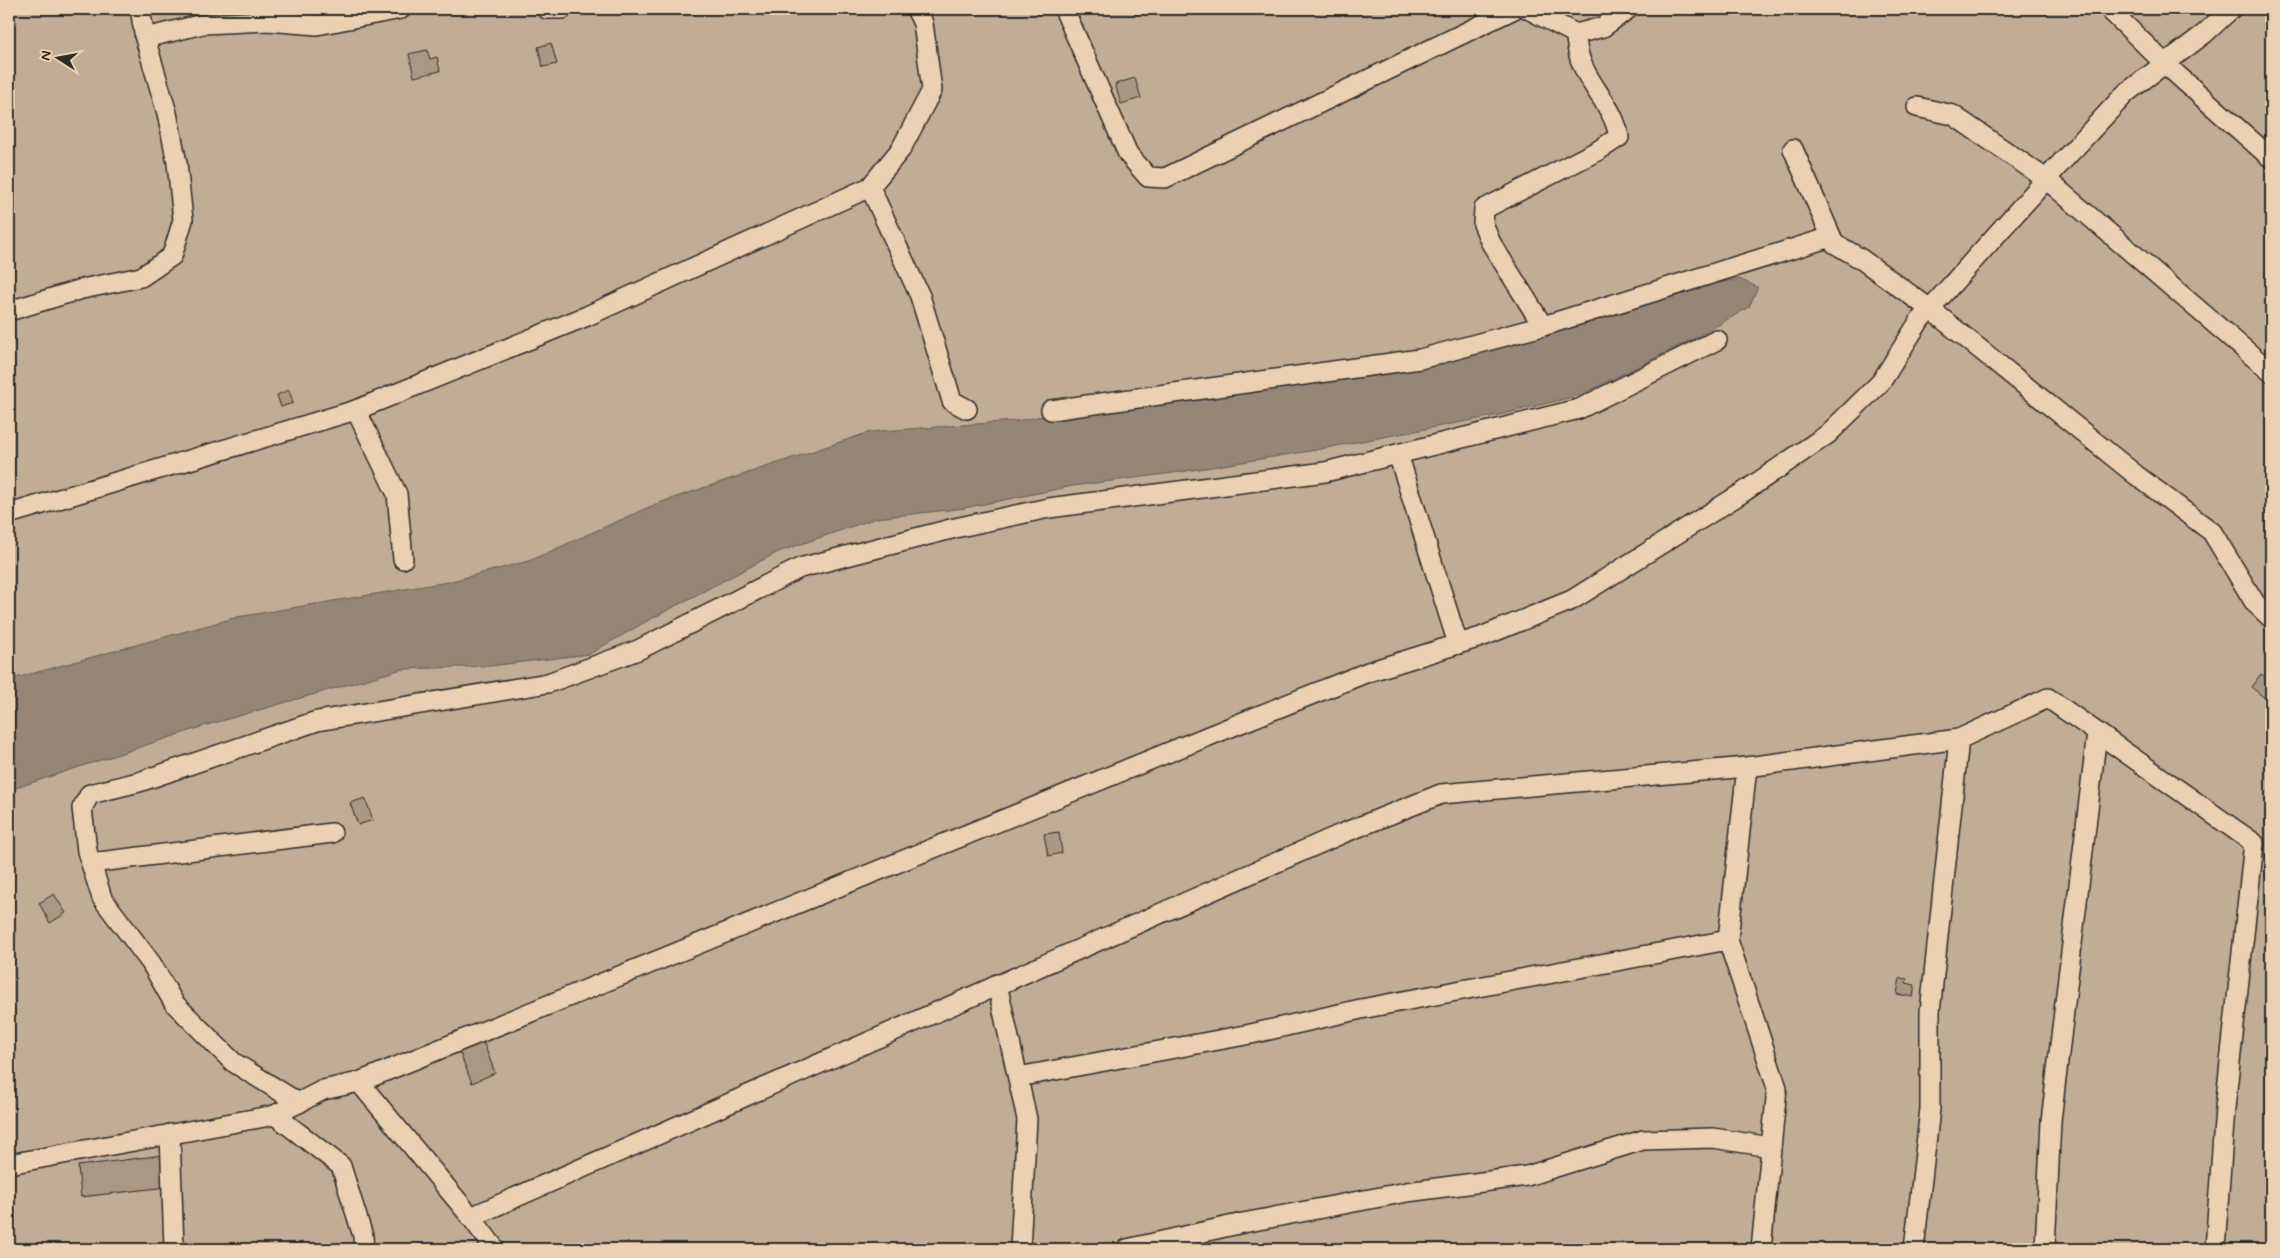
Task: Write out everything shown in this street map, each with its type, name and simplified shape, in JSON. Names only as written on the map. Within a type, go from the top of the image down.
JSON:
[{"type":"lane","points":[[9,311],[82,288],[141,277],[172,256],[183,220],[177,163],[167,113],[145,38],[140,9]]},
{"type":"lane","points":[[145,38],[203,24],[267,21],[317,26],[401,9]]},
{"type":"lane","points":[[547,9],[563,9]]},
{"type":"lane","points":[[9,514],[356,410],[587,316],[870,187],[902,149],[932,90],[923,23],[916,9]]},
{"type":"lane","points":[[1064,9],[1128,154],[1148,177],[1165,178],[1514,9]]},
{"type":"lane","points":[[1528,9],[1576,34],[1603,26],[1628,9]]},
{"type":"lane","points":[[2109,9],[2165,64],[2271,158]]},
{"type":"lane","points":[[9,1164],[275,1115],[323,1090],[359,1082],[1368,672],[1458,644],[1572,600],[1742,493],[1828,434],[1881,382],[1920,320],[2126,93],[2204,34],[2231,9]]},
{"type":"lane","points":[[1543,326],[1491,243],[1483,224],[1484,208],[1599,150],[1619,137],[1617,123],[1588,80],[1576,45],[1576,34]]},
{"type":"lane","points":[[1917,107],[1952,115],[2046,179],[2271,372]]},
{"type":"lane","points":[[1793,149],[1834,243],[1861,259],[1930,309],[2136,475],[2212,532],[2255,603],[2271,618]]},
{"type":"lane","points":[[870,187],[920,296],[952,401],[967,410]]},
{"type":"lane","points":[[1051,410],[1420,359],[1543,326],[1831,238]]},
{"type":"lane","points":[[299,1103],[233,1062],[174,1003],[151,963],[102,898],[91,863],[82,808],[90,794],[139,782],[215,754],[317,721],[548,683],[638,650],[800,568],[955,528],[1048,508],[1325,472],[1579,409],[1718,340]]},
{"type":"lane","points":[[356,410],[397,494],[403,559]]},
{"type":"lane","points":[[1398,454],[1458,644]]},
{"type":"lane","points":[[471,1217],[997,984],[1342,834],[1441,794],[1747,766],[1959,739],[2048,698],[2254,843],[2225,1108],[2215,1249]]},
{"type":"lane","points":[[2045,1249],[2051,1121],[2096,732]]},
{"type":"lane","points":[[1914,1249],[1930,1109],[1930,1012],[1959,739]]},
{"type":"lane","points":[[1747,766],[1728,940],[1777,1088],[1760,1249]]},
{"type":"lane","points":[[91,863],[332,833]]},
{"type":"lane","points":[[1018,1077],[1251,1034],[1361,1009],[1728,940]]},
{"type":"lane","points":[[997,984],[1027,1118],[1020,1249]]},
{"type":"lane","points":[[359,1082],[471,1217],[495,1249]]},
{"type":"lane","points":[[275,1115],[341,1166],[364,1236],[364,1249]]},
{"type":"lane","points":[[170,1134],[174,1249]]},
{"type":"lane","points":[[1127,1249],[1243,1223],[1398,1194],[1527,1176],[1643,1140],[1713,1138],[1771,1147]]},
{"type":"shaded area","points":[[9,9],[2271,9],[2271,1249],[9,1249],[9,790],[210,724],[402,669],[489,666],[589,654],[645,622],[778,552],[876,518],[964,508],[1072,486],[1180,472],[1309,451],[1499,415],[1580,395],[1703,334],[1531,335],[1106,404],[1017,421],[870,432],[656,504],[529,561],[448,582],[238,617],[9,680]]},
{"type":"shaded area","points":[[1739,279],[1758,287],[1749,307],[1703,334],[1580,395],[1499,415],[1309,451],[1180,472],[1072,486],[964,508],[876,518],[778,552],[645,622],[589,654],[489,666],[402,669],[210,724],[9,790],[9,680],[238,617],[448,582],[529,561],[656,504],[870,432],[1017,421],[1106,404],[1384,367],[1691,288]]},
{"type":"building","points":[[551,43],[557,64],[543,67],[538,47]]},
{"type":"building","points":[[427,50],[430,59],[437,57],[440,71],[414,77],[409,54]]},
{"type":"building","points":[[1135,78],[1141,98],[1121,104],[1115,84]]},
{"type":"building","points":[[289,390],[293,403],[281,407],[277,395]]},
{"type":"building","points":[[2261,674],[2271,682],[2271,703],[2251,687]]},
{"type":"building","points":[[365,798],[373,820],[358,825],[350,803]]},
{"type":"building","points":[[1059,832],[1062,853],[1048,856],[1044,834]]},
{"type":"building","points":[[54,894],[66,913],[50,923],[39,903]]},
{"type":"building","points":[[1900,978],[1907,979],[1906,983],[1915,985],[1913,997],[1897,994]]},
{"type":"building","points":[[483,1041],[495,1073],[472,1083],[459,1051]]},
{"type":"building","points":[[163,1155],[167,1187],[81,1197],[78,1166]]}]
